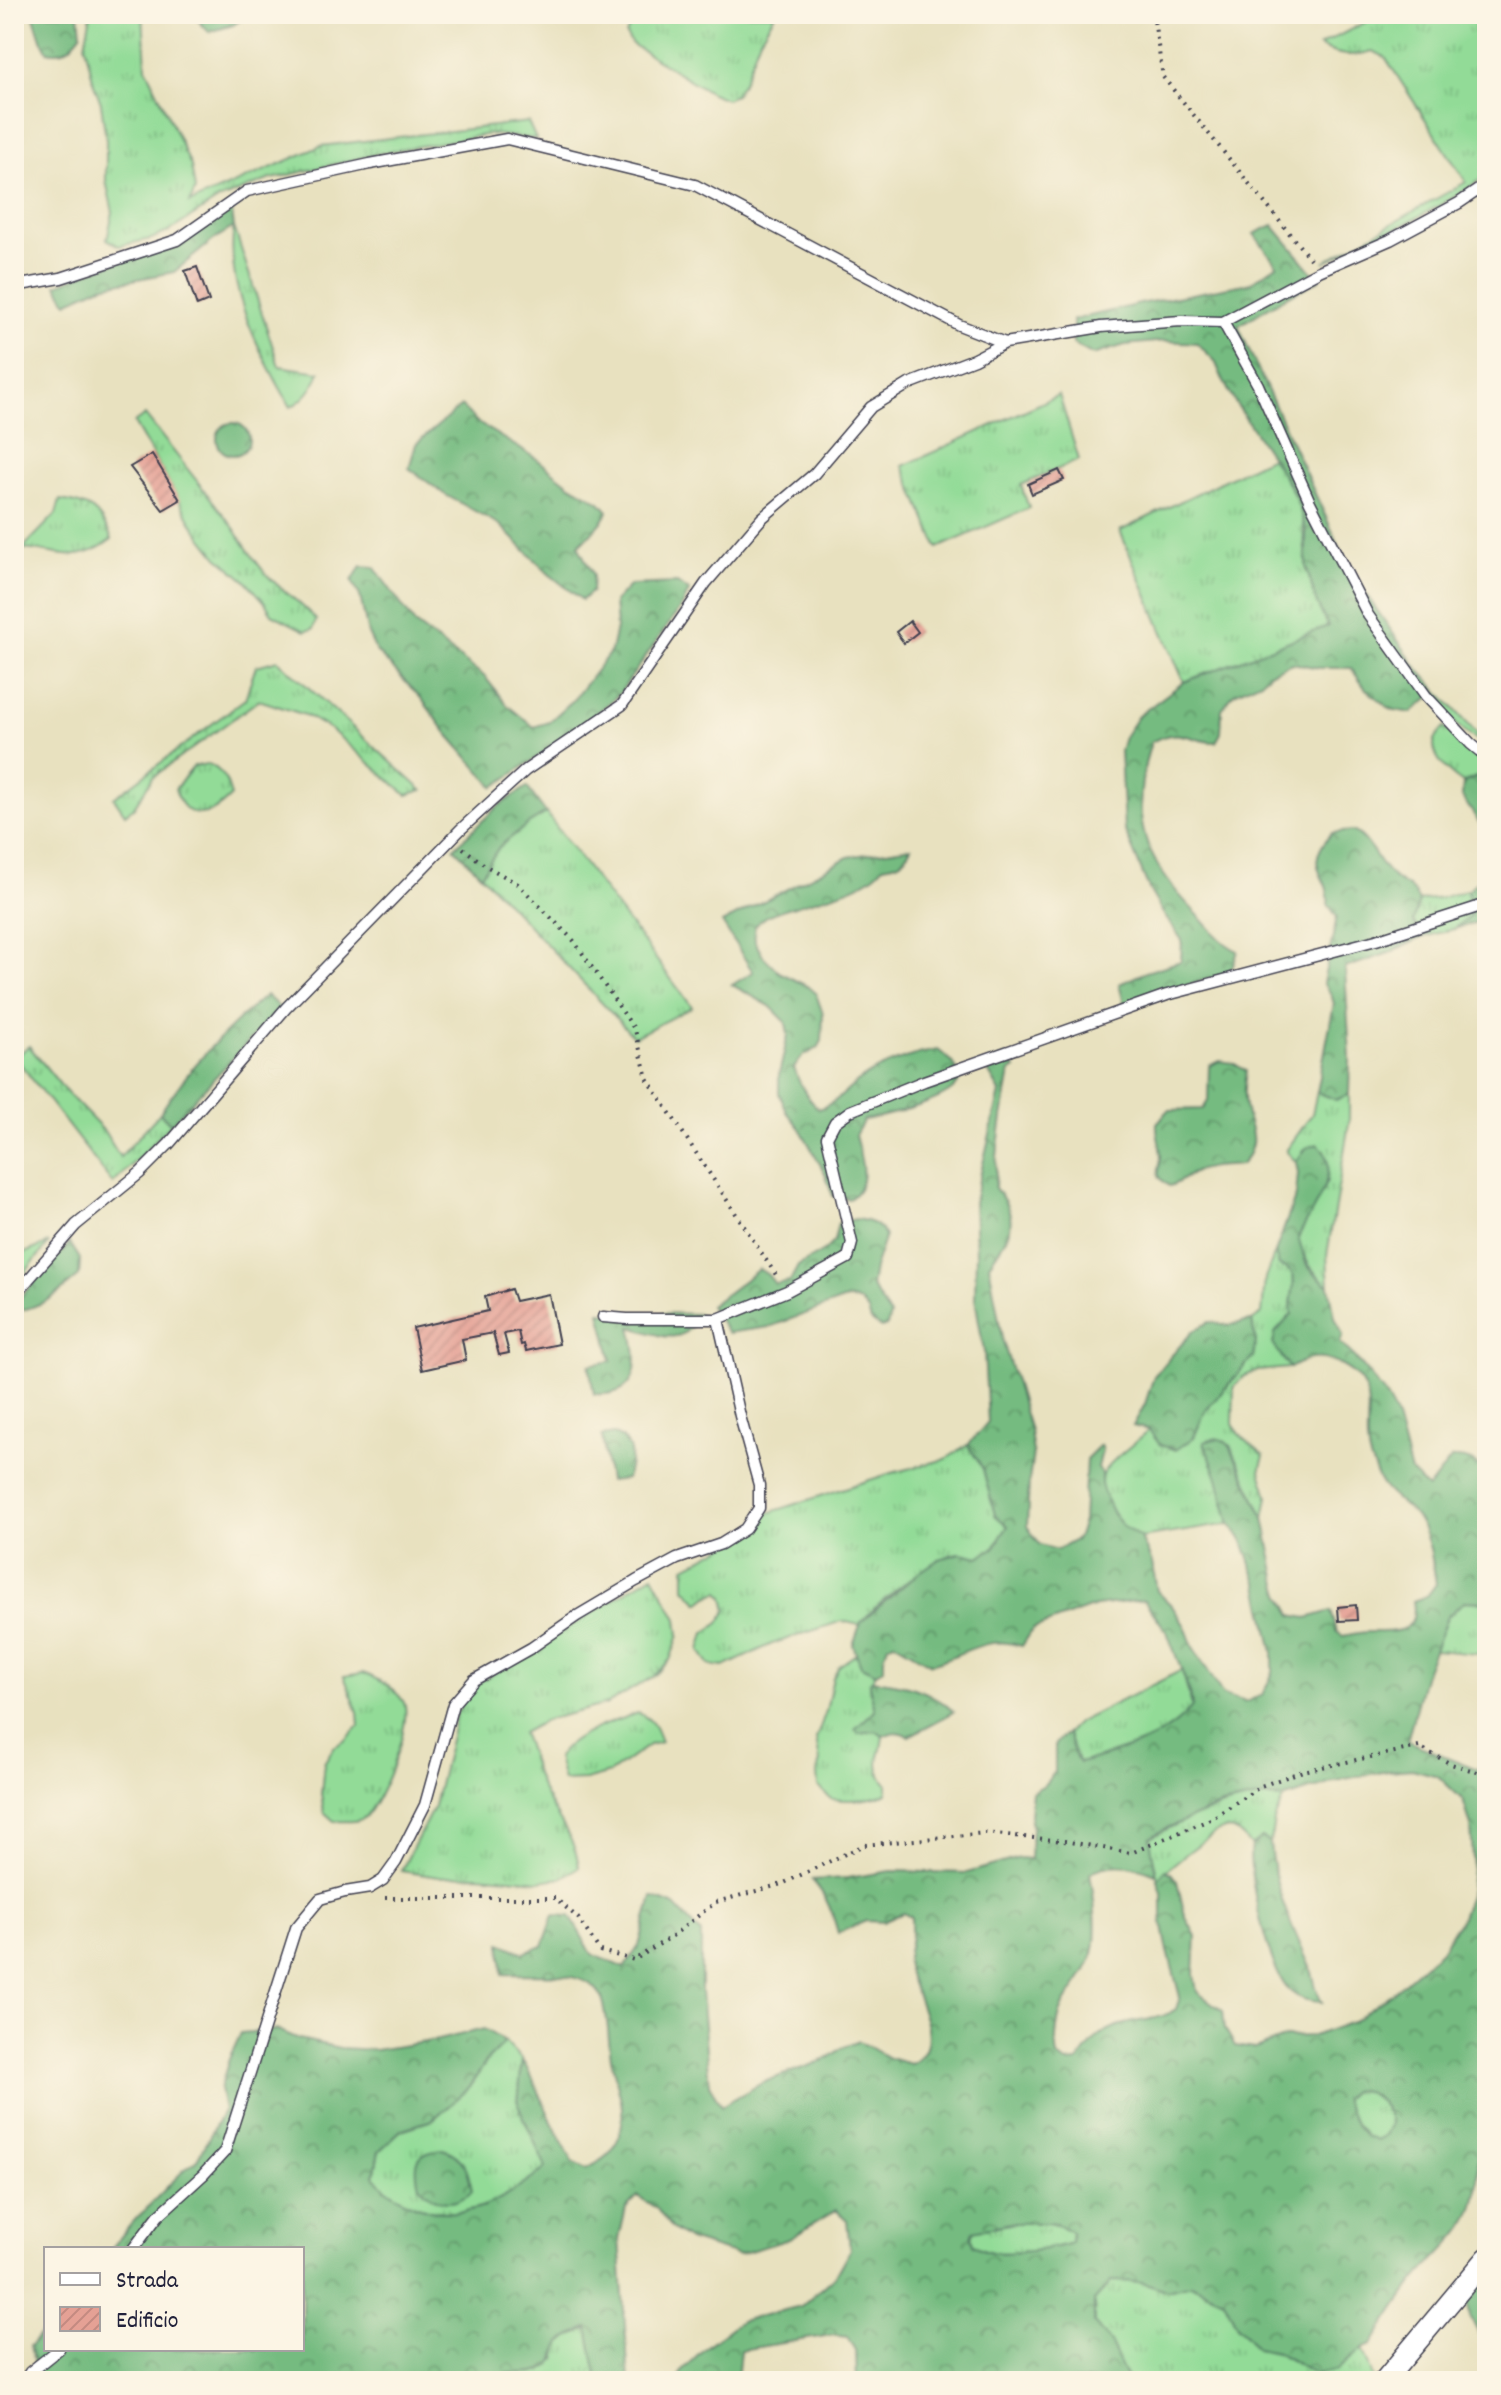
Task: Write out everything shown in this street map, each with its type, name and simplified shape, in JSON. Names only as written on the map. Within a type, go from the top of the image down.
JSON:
[{"type":"street","points":[[1384,2381],[1487,2258]]},
{"type":"lane","points":[[14,286],[61,278],[177,240],[247,191],[507,139],[695,185],[959,325],[1005,343]]},
{"type":"lane","points":[[14,1296],[76,1225],[140,1173],[169,1144],[286,1008],[451,839],[526,770],[622,705],[706,583],[762,518],[814,474],[871,407],[909,384],[974,359],[1005,343],[1101,327],[1181,321],[1223,322],[1319,271],[1390,240],[1459,203],[1487,184]]},
{"type":"lane","points":[[1223,322],[1258,385],[1310,502],[1368,615],[1426,696],[1487,757]]},
{"type":"lane","points":[[603,1317],[718,1319],[787,1291],[848,1258],[852,1243],[827,1137],[835,1122],[850,1111],[924,1081],[1167,995],[1376,940],[1487,904]]},
{"type":"lane","points":[[135,2247],[158,2216],[225,2151],[296,1928],[320,1899],[370,1888],[383,1880],[396,1862],[425,1805],[453,1704],[474,1680],[531,1648],[577,1616],[677,1559],[721,1544],[745,1529],[759,1508],[759,1485],[718,1319]]},
{"type":"lane","points":[[24,2381],[30,2372],[56,2351]]},
{"type":"path","points":[[1153,14],[1163,77],[1319,271]]},
{"type":"path","points":[[451,839],[486,866],[518,884],[574,941],[635,1030],[647,1078],[787,1291]]},
{"type":"path","points":[[370,1888],[387,1899],[555,1898],[578,1918],[600,1951],[634,1960],[671,1937],[716,1902],[782,1884],[864,1845],[985,1833],[1064,1841],[1131,1853],[1211,1819],[1261,1786],[1303,1771],[1419,1747],[1451,1764],[1487,1775]]},
{"type":"green space","points":[[33,14],[79,14],[81,34],[67,49],[47,51]]},
{"type":"green space","points":[[91,14],[143,14],[146,67],[191,166],[195,190],[190,203],[321,146],[528,122],[536,139],[490,134],[385,152],[268,180],[218,200],[168,232],[119,246],[107,239],[113,212],[106,181],[106,140],[101,103],[85,45]]},
{"type":"green space","points":[[198,14],[250,14],[233,25],[209,32],[196,18]]},
{"type":"green space","points":[[634,14],[775,14],[760,38],[744,80],[735,95],[726,99],[632,44],[626,35]]},
{"type":"green space","points":[[1381,14],[1487,14],[1487,175],[1428,212],[1324,262],[1466,182],[1385,57],[1373,51],[1339,54],[1319,46]]},
{"type":"green space","points":[[231,206],[234,227],[174,272],[102,286],[67,302],[57,285],[176,242]]},
{"type":"green space","points":[[1273,225],[1319,280],[1238,326],[1352,574],[1415,665],[1438,691],[1411,713],[1390,709],[1365,688],[1351,668],[1320,668],[1292,663],[1234,693],[1222,709],[1221,733],[1216,742],[1176,734],[1151,742],[1144,769],[1141,815],[1152,855],[1178,894],[1221,939],[1238,951],[1232,968],[1218,976],[1124,1004],[1119,984],[1181,961],[1182,940],[1150,891],[1124,829],[1120,751],[1124,737],[1138,716],[1184,682],[1328,626],[1317,604],[1306,566],[1306,532],[1291,487],[1236,404],[1215,361],[1197,343],[1166,341],[1125,345],[1093,355],[1073,344],[1073,320],[1250,283],[1277,265],[1254,234]]},
{"type":"green space","points":[[234,227],[279,366],[320,372],[308,392],[291,407],[257,343],[240,297],[232,250]]},
{"type":"green space","points":[[1059,395],[1079,460],[1021,485],[1029,508],[938,548],[903,466]]},
{"type":"green space","points":[[461,406],[478,423],[537,459],[569,484],[600,502],[608,511],[600,525],[578,546],[593,574],[592,591],[582,600],[549,574],[500,525],[444,494],[409,468],[416,444]]},
{"type":"green space","points":[[145,415],[234,528],[263,571],[316,620],[313,629],[305,631],[272,614],[264,601],[218,557],[195,528],[134,423]]},
{"type":"green space","points":[[233,423],[245,427],[249,439],[245,451],[233,455],[221,451],[217,439],[221,427]]},
{"type":"green space","points":[[1271,457],[1301,512],[1309,576],[1328,627],[1184,682],[1120,531]]},
{"type":"green space","points":[[60,500],[92,510],[103,521],[112,539],[99,548],[78,555],[22,549],[56,514]]},
{"type":"green space","points":[[361,566],[374,567],[416,625],[485,677],[507,705],[534,727],[549,722],[573,700],[611,651],[616,628],[614,602],[630,585],[677,583],[689,591],[619,694],[577,730],[494,787],[420,697],[376,651],[368,634],[360,596],[352,581]]},
{"type":"green space","points":[[278,660],[422,790],[407,795],[330,729],[305,715],[259,700],[153,777],[134,807],[125,814],[114,798],[245,699],[256,666]]},
{"type":"green space","points":[[1438,691],[1484,742],[1462,729],[1431,696]]},
{"type":"green space","points":[[1444,727],[1487,763],[1487,772],[1463,783],[1440,762],[1434,745]]},
{"type":"green space","points":[[208,764],[224,777],[231,796],[215,809],[199,814],[185,808],[175,789],[194,766]]},
{"type":"green space","points":[[1487,772],[1487,834],[1462,797],[1463,783]]},
{"type":"green space","points":[[527,787],[546,813],[499,847],[481,875],[454,848],[497,807]]},
{"type":"green space","points":[[546,813],[692,1007],[634,1037],[481,875],[499,847]]},
{"type":"green space","points":[[1353,831],[1365,840],[1386,870],[1416,895],[1419,901],[1413,922],[1423,937],[1345,968],[1349,1094],[1336,1100],[1317,1092],[1334,1004],[1323,983],[1337,917],[1328,904],[1326,885],[1317,864],[1318,855],[1332,833]]},
{"type":"green space","points":[[911,847],[900,861],[883,866],[862,883],[769,915],[754,926],[755,942],[763,956],[779,972],[816,994],[823,1014],[822,1041],[794,1068],[803,1090],[818,1109],[835,1101],[877,1070],[918,1054],[938,1050],[952,1062],[959,1075],[955,1087],[946,1094],[901,1111],[864,1120],[855,1135],[862,1170],[860,1186],[849,1199],[833,1196],[825,1173],[787,1112],[779,1093],[779,1075],[788,1035],[786,1022],[770,1006],[732,985],[753,972],[722,923],[848,857]]},
{"type":"green space","points":[[1487,874],[1487,919],[1454,929],[1471,915],[1467,890]]},
{"type":"green space","points":[[1467,890],[1471,915],[1454,929],[1423,937],[1413,921],[1419,901]]},
{"type":"green space","points":[[266,995],[280,1008],[171,1124],[160,1113],[172,1096],[208,1050]]},
{"type":"green space","points":[[29,1046],[66,1092],[104,1131],[120,1157],[160,1113],[171,1124],[113,1184],[15,1057]]},
{"type":"green space","points":[[1007,1056],[1016,1068],[1010,1072],[998,1144],[995,1188],[1011,1218],[1003,1244],[989,1264],[1002,1338],[1030,1431],[1033,1453],[1027,1526],[1040,1545],[1057,1550],[1077,1539],[1083,1521],[1086,1459],[1100,1445],[1102,1450],[1098,1468],[1101,1484],[1113,1514],[1124,1527],[1141,1538],[1152,1563],[1157,1591],[1185,1626],[1193,1647],[1223,1695],[1246,1702],[1262,1695],[1273,1673],[1273,1652],[1258,1585],[1243,1541],[1230,1524],[1218,1478],[1204,1442],[1218,1439],[1230,1446],[1264,1518],[1276,1577],[1292,1615],[1307,1618],[1331,1611],[1337,1632],[1343,1636],[1396,1631],[1409,1625],[1412,1620],[1413,1601],[1427,1596],[1436,1584],[1422,1527],[1414,1515],[1383,1486],[1372,1464],[1368,1449],[1367,1395],[1362,1384],[1352,1373],[1324,1359],[1307,1360],[1290,1368],[1273,1344],[1275,1333],[1292,1314],[1294,1278],[1287,1269],[1279,1266],[1275,1253],[1296,1195],[1296,1162],[1306,1148],[1317,1144],[1325,1153],[1328,1164],[1323,1189],[1298,1237],[1306,1263],[1329,1286],[1335,1317],[1343,1335],[1340,1343],[1384,1393],[1396,1415],[1411,1473],[1428,1488],[1452,1458],[1458,1458],[1472,1462],[1487,1474],[1487,1602],[1464,1601],[1447,1617],[1425,1673],[1407,1741],[1480,1770],[1487,1777],[1487,2146],[1478,2158],[1478,2180],[1472,2211],[1457,2235],[1414,2282],[1372,2345],[1362,2349],[1337,2370],[1316,2374],[1276,2352],[1257,2348],[1237,2326],[1224,2299],[1191,2284],[1167,2290],[1142,2282],[1112,2281],[1094,2301],[1094,2323],[1110,2342],[1128,2381],[857,2381],[856,2350],[848,2337],[831,2335],[740,2350],[737,2381],[679,2381],[682,2370],[740,2321],[801,2306],[835,2276],[850,2249],[847,2220],[836,2210],[789,2239],[737,2255],[689,2240],[671,2228],[657,2209],[638,2196],[626,2208],[619,2239],[629,2381],[598,2381],[588,2328],[564,2340],[552,2364],[545,2369],[505,2374],[492,2381],[28,2381],[36,2371],[30,2346],[44,2330],[44,2351],[304,2351],[304,2247],[113,2247],[132,2223],[196,2161],[224,2110],[220,2089],[241,2033],[278,2030],[299,2039],[340,2048],[375,2050],[484,2029],[505,2042],[489,2058],[467,2090],[432,2120],[401,2130],[379,2151],[374,2176],[382,2184],[408,2202],[446,2212],[482,2207],[498,2200],[546,2168],[518,2104],[522,2060],[573,2162],[587,2169],[609,2154],[619,2137],[621,2099],[611,2060],[606,2013],[599,1993],[593,1986],[574,1977],[503,1974],[501,1943],[524,1953],[543,1946],[554,1915],[570,1916],[592,1954],[624,1968],[639,1946],[652,1897],[675,1906],[701,1934],[701,1992],[709,2084],[721,2106],[764,2082],[825,2060],[859,2041],[889,2058],[911,2064],[922,2056],[928,2033],[907,1964],[911,1917],[903,1913],[883,1922],[866,1921],[838,1933],[822,1892],[812,1880],[892,1871],[967,1873],[1019,1858],[1030,1859],[1032,1792],[1044,1785],[1055,1772],[1055,1744],[1067,1733],[1079,1763],[1156,1736],[1182,1718],[1192,1706],[1167,1632],[1144,1600],[1095,1606],[1033,1629],[1022,1646],[998,1642],[987,1644],[931,1664],[894,1642],[888,1645],[884,1668],[876,1673],[861,1666],[853,1645],[861,1622],[917,1574],[939,1559],[961,1553],[979,1557],[994,1548],[1008,1526],[995,1515],[983,1469],[968,1445],[988,1422],[984,1352],[975,1298],[974,1201],[1000,1092],[984,1064]],"holes":[[[1412,1769],[1438,1776],[1463,1800],[1471,1826],[1473,1860],[1469,1896],[1460,1920],[1441,1950],[1395,1991],[1352,2022],[1313,2036],[1286,2037],[1255,2049],[1235,2046],[1225,2029],[1223,2011],[1197,1992],[1194,1974],[1196,1936],[1185,1916],[1177,1881],[1165,1870],[1158,1879],[1162,1893],[1162,1921],[1180,1997],[1176,2009],[1105,2032],[1078,2062],[1067,2063],[1057,2057],[1056,2037],[1060,2015],[1094,1951],[1095,1917],[1090,1873],[1106,1867],[1123,1866],[1156,1874],[1150,1838],[1222,1805],[1264,1797],[1283,1799],[1344,1779],[1388,1771]],[[1360,2090],[1380,2102],[1389,2117],[1390,2126],[1385,2135],[1377,2140],[1366,2137],[1355,2124],[1343,2099],[1352,2091]],[[1011,2223],[1054,2223],[1072,2232],[1071,2243],[1032,2251],[1000,2253],[973,2245],[973,2231]]]},
{"type":"green space","points":[[1219,1061],[1233,1063],[1246,1071],[1245,1107],[1252,1132],[1248,1156],[1241,1165],[1205,1169],[1169,1186],[1159,1173],[1161,1157],[1157,1123],[1169,1110],[1203,1109],[1208,1101],[1209,1066]]},
{"type":"green space","points":[[1317,1092],[1336,1100],[1349,1094],[1349,1123],[1327,1255],[1329,1286],[1309,1264],[1298,1237],[1327,1181],[1306,1149],[1296,1162],[1286,1151],[1312,1114]]},
{"type":"green space","points":[[856,1219],[873,1224],[885,1236],[871,1286],[890,1316],[887,1326],[881,1328],[871,1321],[868,1311],[860,1302],[846,1299],[769,1327],[728,1333],[710,1306],[759,1269],[775,1284],[790,1281],[798,1266],[834,1241],[838,1223]]},
{"type":"green space","points":[[49,1243],[14,1286],[14,1263],[22,1254]]},
{"type":"green space","points":[[70,1243],[80,1259],[79,1276],[50,1299],[14,1312],[14,1304]]},
{"type":"green space","points":[[1275,1253],[1279,1265],[1287,1268],[1294,1278],[1292,1315],[1275,1333],[1280,1355],[1290,1368],[1257,1371],[1244,1376],[1234,1387],[1233,1423],[1239,1434],[1264,1456],[1260,1471],[1268,1496],[1264,1518],[1231,1446],[1216,1438],[1204,1442],[1218,1478],[1230,1524],[1141,1538],[1125,1528],[1111,1510],[1102,1486],[1103,1473],[1149,1430],[1157,1440],[1194,1437],[1205,1411],[1238,1374],[1256,1342],[1252,1321],[1262,1314],[1265,1279]]},
{"type":"green space","points":[[600,1312],[700,1314],[686,1332],[671,1337],[631,1327],[636,1353],[634,1375],[621,1390],[594,1394],[589,1365],[612,1361]]},
{"type":"green space","points":[[1252,1321],[1256,1342],[1253,1357],[1205,1411],[1194,1437],[1176,1450],[1160,1445],[1149,1430],[1133,1426],[1145,1404],[1154,1376],[1192,1332],[1209,1322],[1229,1325]]},
{"type":"green space","points":[[614,1434],[629,1447],[630,1465],[626,1479],[609,1481],[602,1436]]},
{"type":"green space","points":[[968,1445],[983,1469],[995,1515],[1008,1526],[994,1548],[979,1557],[960,1553],[936,1562],[891,1594],[859,1625],[842,1621],[772,1644],[724,1667],[709,1665],[700,1650],[705,1633],[719,1623],[727,1610],[724,1597],[719,1592],[699,1603],[685,1588],[685,1567],[746,1535],[765,1514],[888,1474],[946,1459]]},
{"type":"green space","points":[[653,1575],[677,1619],[679,1635],[670,1660],[654,1676],[607,1704],[546,1720],[522,1733],[541,1787],[568,1835],[579,1867],[561,1878],[539,1881],[478,1875],[439,1877],[401,1871],[434,1806],[456,1715],[470,1688]]},
{"type":"green space","points":[[1464,1601],[1487,1602],[1487,1655],[1434,1650],[1447,1617]]},
{"type":"green space","points":[[856,1654],[862,1666],[876,1673],[869,1685],[875,1710],[859,1733],[876,1730],[883,1736],[878,1766],[887,1784],[887,1793],[859,1800],[831,1799],[818,1786],[820,1761],[816,1739],[833,1677],[839,1666]]},
{"type":"green space","points":[[1182,1670],[1192,1706],[1182,1718],[1141,1743],[1079,1764],[1067,1733],[1077,1723]]},
{"type":"green space","points":[[363,1673],[385,1684],[403,1701],[404,1725],[387,1779],[371,1809],[358,1820],[334,1821],[324,1812],[321,1794],[324,1763],[334,1747],[359,1726],[358,1712],[344,1676]]},
{"type":"green space","points":[[871,1680],[916,1688],[954,1712],[909,1736],[899,1732],[883,1736],[876,1731],[859,1733],[855,1729],[875,1710],[869,1685]]},
{"type":"green space","points":[[638,1713],[653,1724],[661,1742],[649,1745],[610,1773],[585,1780],[563,1781],[557,1758],[563,1750],[593,1730]]},
{"type":"green space","points":[[1264,1797],[1283,1799],[1270,1843],[1262,1838],[1251,1846],[1237,1832],[1225,1829],[1190,1851],[1158,1879],[1149,1839],[1205,1812]]},
{"type":"green space","points":[[1262,1838],[1270,1843],[1279,1891],[1322,2002],[1304,1999],[1288,1989],[1274,1963],[1260,1920],[1250,1859],[1251,1846]]},
{"type":"green space","points":[[505,2042],[522,2060],[518,2104],[547,2168],[499,2200],[464,2211],[427,2209],[385,2188],[374,2176],[379,2151],[401,2130],[432,2120],[467,2090],[489,2058]]},
{"type":"green space","points":[[1360,2090],[1380,2102],[1389,2117],[1386,2135],[1377,2140],[1366,2137],[1355,2124],[1343,2099],[1352,2091]]},
{"type":"green space","points":[[443,2149],[461,2160],[469,2178],[472,2192],[457,2201],[438,2200],[419,2186],[419,2159],[427,2152]]},
{"type":"green space","points":[[1023,2222],[1061,2226],[1072,2232],[1071,2243],[1010,2253],[989,2252],[973,2246],[973,2231]]},
{"type":"green space","points":[[1487,2265],[1487,2349],[1470,2317],[1466,2291]]},
{"type":"green space","points":[[1112,2280],[1142,2282],[1167,2290],[1190,2284],[1224,2299],[1237,2326],[1257,2348],[1276,2352],[1297,2364],[1362,2349],[1374,2379],[1246,2381],[1240,2376],[1230,2381],[1128,2381],[1110,2342],[1094,2323],[1094,2301]]},
{"type":"green space","points":[[589,2328],[598,2381],[492,2381],[507,2372],[539,2372],[556,2359],[560,2345],[572,2335]]},
{"type":"building","points":[[197,267],[209,301],[197,306],[185,271]]},
{"type":"building","points":[[152,454],[180,500],[163,510],[130,467]]},
{"type":"building","points":[[1059,470],[1064,480],[1032,494],[1028,484]]},
{"type":"building","points":[[910,621],[918,632],[904,643],[896,632]]},
{"type":"building","points":[[511,1289],[515,1301],[549,1294],[559,1344],[526,1351],[524,1344],[521,1345],[518,1331],[504,1334],[509,1353],[499,1355],[493,1333],[462,1339],[466,1360],[422,1370],[413,1328],[488,1311],[485,1297]]},
{"type":"building","points":[[1356,1605],[1357,1620],[1339,1621],[1338,1607]]}]
